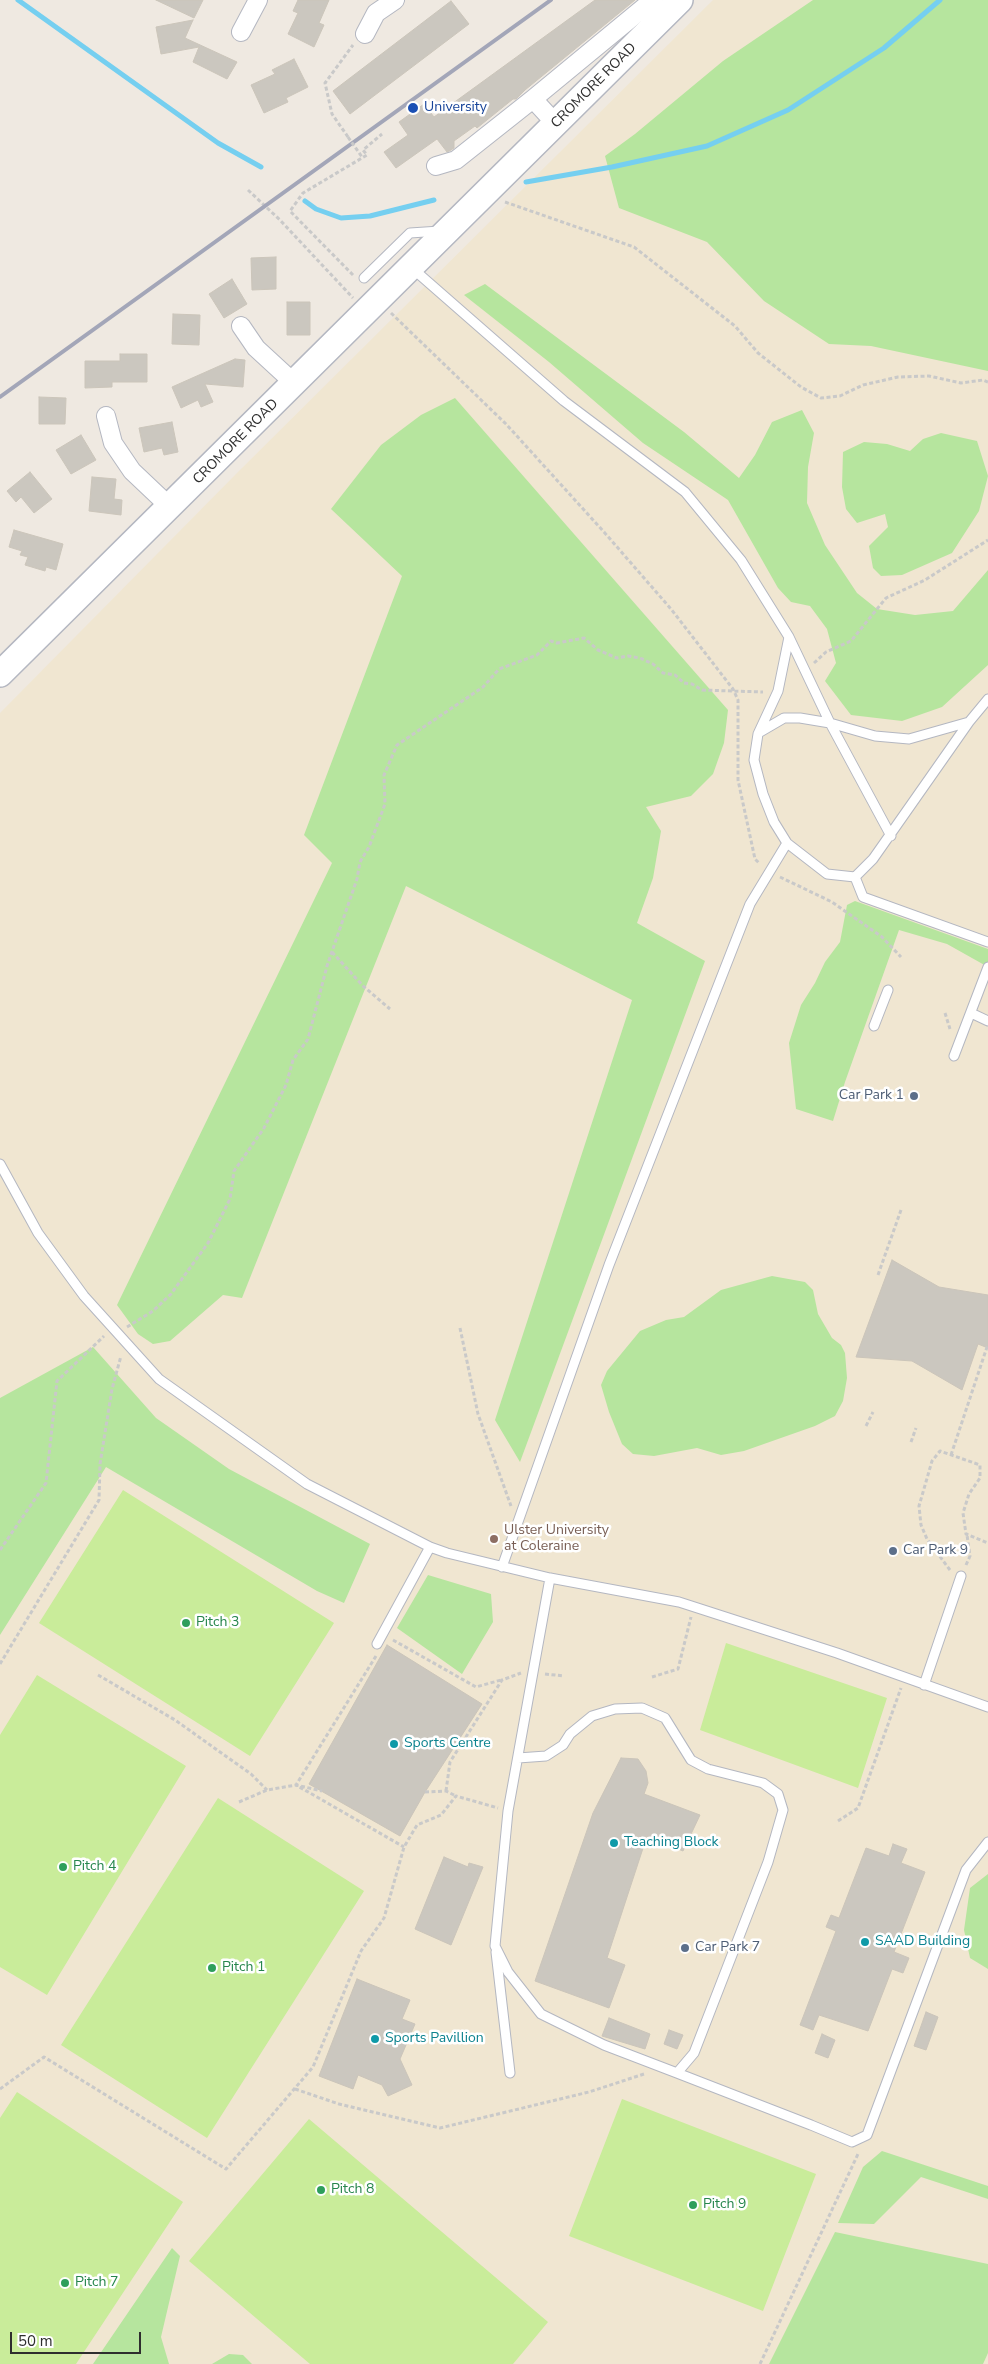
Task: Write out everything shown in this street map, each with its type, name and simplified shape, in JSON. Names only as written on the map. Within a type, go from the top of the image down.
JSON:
[{"type":"main road","name":"CROMORE ROAD","points":[[0,673],[170,507],[371,305],[412,268],[446,230],[556,124],[680,0]]},
{"type":"street","points":[[241,32],[258,0]]},
{"type":"street","points":[[364,34],[376,13],[395,0]]},
{"type":"street","points":[[436,166],[456,160],[533,100],[653,0]]},
{"type":"street","points":[[533,100],[556,124]]},
{"type":"street","points":[[241,326],[256,348],[294,384]]},
{"type":"street","points":[[106,416],[113,443],[132,471],[170,507]]},
{"type":"lane","points":[[364,278],[410,233],[446,230]]},
{"type":"lane","points":[[412,268],[564,401],[685,492],[741,560],[789,637],[830,723],[891,836]]},
{"type":"lane","points":[[789,637],[776,694],[758,734],[754,760],[759,780],[774,822],[787,843],[827,874],[855,877]]},
{"type":"lane","points":[[855,877],[873,859],[891,836],[969,722],[988,699]]},
{"type":"lane","points":[[758,734],[761,729],[784,718],[800,718],[830,723],[875,736],[909,740],[969,722]]},
{"type":"lane","points":[[502,1567],[609,1264],[750,904],[787,843]]},
{"type":"lane","points":[[855,877],[863,897],[988,942]]},
{"type":"lane","points":[[954,1056],[988,967]]},
{"type":"lane","points":[[874,1026],[888,990]]},
{"type":"lane","points":[[971,1013],[988,1021]]},
{"type":"lane","points":[[0,1164],[38,1233],[84,1296],[159,1379],[307,1484],[430,1547],[550,1578],[693,1607],[837,1653],[988,1707]]},
{"type":"lane","points":[[377,1649],[430,1547]]},
{"type":"lane","points":[[924,1685],[962,1576]]},
{"type":"lane","points":[[510,2073],[495,1946],[508,1811],[550,1578]]},
{"type":"lane","points":[[518,1758],[546,1756],[563,1744],[570,1734],[592,1716],[615,1709],[642,1708],[665,1718],[691,1760],[708,1769],[763,1782],[778,1794],[783,1810],[768,1862],[694,2053],[677,2074]]},
{"type":"lane","points":[[495,1946],[508,1972],[540,2014],[604,2044],[677,2074],[852,2142],[867,2136],[966,1870],[988,1842]]},
{"type":"path","points":[[362,157],[332,114],[325,83],[344,56],[364,34]]},
{"type":"path","points":[[354,276],[290,211],[303,193],[367,155],[363,150],[382,134]]},
{"type":"path","points":[[248,190],[371,305],[506,424],[671,609],[733,690],[738,700],[738,780],[755,859],[769,872],[832,902],[882,937],[901,957]]},
{"type":"path","points":[[476,201],[634,247],[735,326],[758,354],[801,387],[821,398],[840,396],[863,385],[898,377],[946,378],[961,383],[983,380],[988,382]]},
{"type":"path","points":[[809,679],[814,676],[813,664],[826,652],[851,641],[886,598],[925,580],[988,540]]},
{"type":"path","points":[[0,1550],[46,1483],[57,1381],[113,1328],[130,1327],[153,1312],[172,1294],[208,1243],[230,1199],[234,1171],[264,1128],[286,1084],[293,1060],[308,1039],[332,952],[357,879],[360,862],[369,847],[385,804],[384,775],[397,745],[483,687],[499,668],[537,655],[551,642],[557,643],[584,638],[598,650],[617,658],[628,656],[640,658],[653,664],[663,673],[675,675],[684,683],[692,684],[702,690],[733,690],[776,694]]},
{"type":"path","points":[[332,952],[363,986],[390,1009]]},
{"type":"path","points":[[878,1275],[901,1210]]},
{"type":"path","points":[[0,1664],[99,1500],[100,1464],[112,1389],[130,1327]]},
{"type":"path","points":[[460,1328],[478,1414],[506,1496],[518,1520]]},
{"type":"path","points":[[951,1455],[988,1344]]},
{"type":"path","points":[[866,1426],[873,1412]]},
{"type":"path","points":[[911,1442],[916,1428]]},
{"type":"path","points":[[948,1577],[951,1572],[927,1539],[921,1525],[919,1506],[932,1461],[940,1451],[980,1465],[980,1478],[969,1494],[963,1513],[970,1556],[962,1576]]},
{"type":"path","points":[[966,1534],[988,1543]]},
{"type":"path","points":[[652,1678],[678,1669],[693,1607]]},
{"type":"path","points":[[296,1785],[377,1649],[388,1637],[476,1687],[502,1680],[518,1673],[533,1672],[564,1676]]},
{"type":"path","points":[[98,1675],[175,1720],[252,1774],[267,1790]]},
{"type":"path","points":[[446,1791],[450,1762],[502,1680]]},
{"type":"path","points":[[838,1821],[858,1808],[902,1688],[893,1685]]},
{"type":"path","points":[[296,1785],[404,1847]]},
{"type":"path","points":[[239,1802],[267,1790],[296,1785],[322,1791]]},
{"type":"path","points":[[425,1792],[446,1791],[456,1796],[508,1811]]},
{"type":"path","points":[[0,2089],[44,2057],[226,2169],[313,2067],[361,1951],[384,1918],[404,1847],[417,1825],[441,1815],[456,1796]]},
{"type":"path","points":[[295,2089],[339,2104],[440,2128],[589,2092],[664,2068]]},
{"type":"path","points":[[760,2364],[867,2136]]},
{"type":"shaded area","name":"Ulster University at Coleraine","points":[[713,0],[988,0],[988,2364],[0,2364],[0,713],[238,472]]},
{"type":"green space","points":[[813,0],[988,0],[988,371],[871,346],[829,344],[764,301],[707,242],[619,208],[605,156],[635,134],[723,61]]},
{"type":"green space","points":[[485,284],[684,432],[739,478],[755,455],[772,422],[802,410],[814,433],[808,467],[807,503],[825,545],[857,593],[877,609],[915,615],[953,611],[988,570],[988,665],[942,707],[902,721],[851,715],[825,681],[836,663],[827,629],[810,606],[791,602],[778,588],[728,500],[643,443],[549,362],[464,295]]},
{"type":"green space","points":[[455,398],[728,710],[724,743],[713,774],[691,796],[646,807],[661,831],[653,878],[637,923],[705,961],[520,1462],[495,1420],[632,1000],[406,886],[242,1298],[223,1295],[170,1341],[153,1344],[138,1334],[117,1305],[332,863],[304,835],[402,576],[331,509],[381,445],[421,415]]},
{"type":"green space","points":[[941,433],[977,441],[988,476],[979,511],[952,553],[902,575],[881,576],[873,568],[869,546],[888,527],[885,514],[857,523],[846,509],[842,487],[843,452],[864,442],[887,444],[910,451],[923,439]]},
{"type":"green space","points":[[855,901],[988,949],[988,967],[947,944],[899,930],[833,1121],[796,1109],[789,1043],[801,1005],[815,983],[825,962],[840,942],[847,905]]},
{"type":"green space","points":[[772,1276],[805,1282],[813,1290],[818,1314],[832,1338],[841,1345],[845,1353],[847,1378],[843,1401],[835,1416],[815,1426],[744,1451],[721,1455],[697,1448],[654,1456],[633,1454],[622,1444],[609,1412],[601,1385],[607,1371],[640,1331],[666,1320],[684,1317],[721,1290]]},
{"type":"green space","points":[[93,1347],[156,1418],[229,1469],[370,1544],[344,1603],[317,1591],[106,1467],[0,1635],[0,1398]]},
{"type":"green space","name":"Pitch 3","points":[[123,1490],[334,1623],[250,1756],[39,1623]]},
{"type":"green space","points":[[428,1575],[491,1594],[493,1622],[462,1674],[397,1628]]},
{"type":"green space","points":[[726,1643],[887,1698],[858,1788],[700,1730]]},
{"type":"green space","name":"Pitch 4","points":[[37,1675],[186,1766],[47,1995],[0,1967],[0,1735]]},
{"type":"green space","name":"Pitch 1","points":[[218,1798],[364,1891],[207,2138],[61,2045]]},
{"type":"green space","points":[[988,1874],[988,1969],[970,1958],[964,1930],[970,1888]]},
{"type":"green space","name":"Pitch 7","points":[[17,2092],[183,2202],[76,2364],[0,2364],[0,2118]]},
{"type":"green space","name":"Pitch 9","points":[[622,2099],[816,2174],[763,2311],[569,2236]]},
{"type":"green space","name":"Pitch 8","points":[[309,2119],[548,2322],[513,2364],[310,2364],[189,2261]]},
{"type":"green space","points":[[882,2151],[988,2186],[988,2199],[921,2177],[874,2224],[838,2223],[863,2167]]},
{"type":"green space","points":[[835,2232],[988,2264],[988,2353],[983,2364],[769,2364]]},
{"type":"green space","points":[[172,2248],[180,2256],[161,2337],[169,2364],[93,2364]]},
{"type":"green space","points":[[229,2354],[243,2355],[252,2364],[212,2364]]},
{"type":"building","points":[[156,0],[203,0],[194,18]]},
{"type":"building","points":[[298,0],[329,0],[319,23],[324,25],[314,47],[288,34],[298,13],[293,11]]},
{"type":"building","points":[[595,0],[635,0],[516,99],[513,99],[477,128],[475,126],[454,141],[454,148],[447,152],[437,139],[396,168],[384,152],[408,135],[399,122],[424,104],[434,117]]},
{"type":"building","points":[[451,1],[469,24],[350,114],[333,91]]},
{"type":"building","points":[[193,20],[185,38],[237,62],[227,79],[193,62],[199,47],[161,54],[156,27]]},
{"type":"building","points":[[294,59],[308,87],[286,98],[288,102],[264,113],[251,85],[275,74],[272,70]]},
{"type":"building","points":[[276,257],[276,289],[252,290],[251,258]]},
{"type":"building","points":[[232,279],[247,304],[224,318],[209,294]]},
{"type":"building","points":[[287,302],[310,302],[310,335],[287,335]]},
{"type":"building","points":[[173,314],[200,315],[199,345],[172,344]]},
{"type":"building","points":[[120,354],[147,354],[147,382],[112,382],[112,387],[85,388],[85,361],[120,361]]},
{"type":"building","points":[[235,359],[245,360],[243,387],[205,384],[213,402],[201,407],[198,400],[181,408],[172,387]]},
{"type":"building","points":[[39,397],[66,398],[65,424],[39,424]]},
{"type":"building","points":[[172,422],[178,452],[164,455],[162,448],[144,452],[139,428]]},
{"type":"building","points":[[81,435],[96,460],[71,474],[56,450]]},
{"type":"building","points":[[30,472],[52,499],[34,513],[21,497],[16,502],[7,491]]},
{"type":"building","points":[[92,477],[116,479],[114,499],[122,500],[121,515],[89,511]]},
{"type":"building","points":[[14,530],[63,544],[56,570],[46,567],[45,571],[25,565],[28,557],[20,555],[22,551],[9,547]]},
{"type":"building","points":[[892,1260],[939,1287],[988,1295],[988,1348],[978,1344],[962,1390],[912,1361],[856,1357]]},
{"type":"building","name":"Sports Centre","points":[[387,1645],[482,1704],[425,1792],[400,1836],[309,1784]]},
{"type":"building","name":"Teaching Block","points":[[621,1758],[638,1759],[646,1771],[648,1783],[644,1794],[700,1815],[683,1851],[647,1836],[607,1958],[625,1965],[609,2008],[535,1981],[593,1813]]},
{"type":"building","name":"SAAD Building","points":[[893,1844],[907,1849],[901,1863],[925,1872],[894,1952],[909,1958],[903,1973],[892,1969],[868,2031],[819,2015],[813,2030],[800,2025],[836,1931],[826,1927],[831,1915],[839,1918],[866,1848],[889,1856]]},
{"type":"building","points":[[444,1857],[468,1867],[469,1863],[483,1867],[451,1945],[415,1929]]},
{"type":"building","name":"Sports Pavillion","points":[[357,1979],[410,2000],[402,2019],[415,2024],[400,2059],[412,2085],[388,2096],[382,2085],[358,2075],[353,2089],[319,2076]]},
{"type":"building","points":[[926,2012],[938,2017],[926,2050],[914,2046]]},
{"type":"building","points":[[609,2018],[650,2034],[645,2049],[602,2036]]},
{"type":"building","points":[[669,2030],[683,2035],[677,2049],[664,2044]]},
{"type":"building","points":[[822,2034],[835,2040],[828,2058],[815,2053]]},
{"type":"waterway","points":[[18,0],[218,143],[261,167]]},
{"type":"waterway","points":[[526,182],[612,167],[707,146],[788,110],[884,48],[940,0]]},
{"type":"waterway","points":[[305,201],[316,209],[341,218],[370,216],[434,200]]},
{"type":"railway","points":[[0,397],[551,0]]},
{"type":"place","name":"University","points":[[413,108]]},
{"type":"place","name":"Car Park 1","points":[[914,1096]]},
{"type":"place","name":"Ulster University at Coleraine","points":[[494,1539]]},
{"type":"place","name":"Car Park 9","points":[[893,1551]]},
{"type":"place","name":"Pitch 3","points":[[186,1623]]},
{"type":"place","name":"Sports Centre","points":[[394,1744]]},
{"type":"place","name":"Teaching Block","points":[[614,1843]]},
{"type":"place","name":"Pitch 4","points":[[63,1867]]},
{"type":"place","name":"SAAD Building","points":[[865,1942]]},
{"type":"place","name":"Car Park 7","points":[[685,1948]]},
{"type":"place","name":"Pitch 1","points":[[212,1968]]},
{"type":"place","name":"Sports Pavillion","points":[[375,2039]]},
{"type":"place","name":"Pitch 8","points":[[321,2190]]},
{"type":"place","name":"Pitch 9","points":[[693,2205]]},
{"type":"place","name":"Pitch 7","points":[[65,2283]]}]
